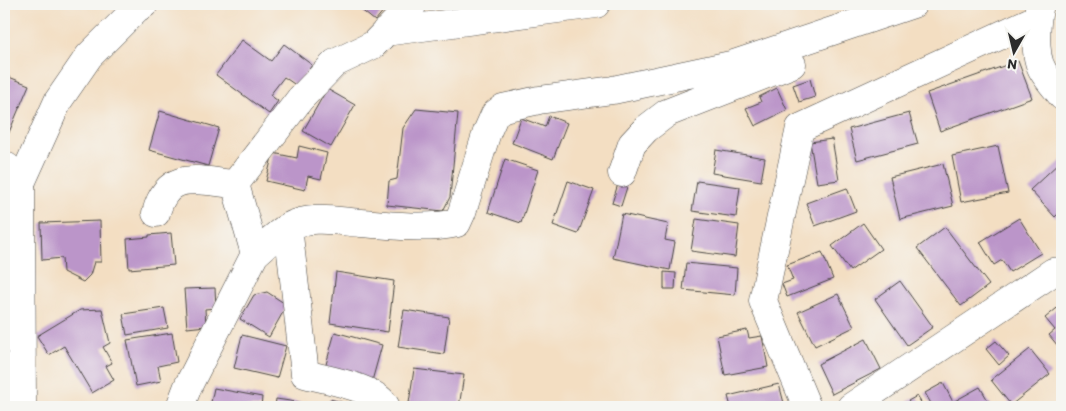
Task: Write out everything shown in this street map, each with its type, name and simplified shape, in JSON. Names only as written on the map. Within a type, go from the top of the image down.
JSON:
[{"type":"street","points":[[22,407],[12,174],[63,93],[89,56],[136,9],[144,4]]},
{"type":"street","points":[[235,184],[300,99],[335,63],[373,45],[413,4]]},
{"type":"street","points":[[385,32],[596,4]]},
{"type":"street","points":[[180,407],[188,386],[255,254],[288,227],[308,220],[404,226],[442,226],[457,223],[494,114],[503,108],[538,100],[613,90],[731,66],[913,4]]},
{"type":"street","points":[[807,407],[763,301],[800,128],[1038,11],[1036,42],[1041,69],[1062,96]]},
{"type":"street","points":[[622,173],[632,144],[646,129],[666,113],[809,58],[816,36]]},
{"type":"street","points":[[156,213],[166,190],[182,180],[235,184]]},
{"type":"street","points":[[235,184],[255,254]]},
{"type":"street","points":[[288,227],[305,374],[371,392],[386,407]]},
{"type":"street","points":[[851,407],[1053,272],[1062,271]]},
{"type":"building","points":[[354,4],[389,4],[375,21]]},
{"type":"building","points":[[242,40],[271,61],[284,44],[312,65],[297,86],[284,77],[270,95],[278,101],[269,114],[216,75]]},
{"type":"building","points":[[1018,61],[1032,98],[940,131],[927,93]]},
{"type":"building","points":[[4,75],[29,85],[7,137],[4,135]]},
{"type":"building","points":[[810,79],[815,97],[799,102],[793,85]]},
{"type":"building","points":[[777,88],[787,110],[755,126],[746,108],[761,102],[759,97]]},
{"type":"building","points":[[327,89],[355,105],[331,147],[303,131]]},
{"type":"building","points":[[416,109],[458,113],[450,197],[443,211],[387,205],[389,181],[397,179],[403,128]]},
{"type":"building","points":[[160,111],[219,128],[208,166],[149,150]]},
{"type":"building","points":[[909,113],[918,144],[857,160],[849,129]]},
{"type":"building","points":[[549,116],[567,123],[553,159],[512,143],[521,118],[545,127]]},
{"type":"building","points":[[832,139],[839,180],[817,183],[810,142]]},
{"type":"building","points":[[299,146],[327,153],[321,179],[308,176],[305,190],[266,181],[273,153],[297,158]]},
{"type":"building","points":[[998,146],[1008,193],[961,202],[952,156]]},
{"type":"building","points":[[716,150],[765,158],[761,181],[712,173]]},
{"type":"building","points":[[505,159],[538,170],[521,223],[488,212]]},
{"type":"building","points":[[1062,160],[1062,210],[1055,217],[1030,190]]},
{"type":"building","points":[[943,164],[953,206],[900,219],[890,177]]},
{"type":"building","points":[[568,181],[594,190],[578,234],[553,225]]},
{"type":"building","points":[[697,181],[740,187],[736,217],[692,211]]},
{"type":"building","points":[[618,184],[627,187],[621,206],[612,203]]},
{"type":"building","points":[[847,188],[856,211],[815,226],[806,203]]},
{"type":"building","points":[[622,214],[668,224],[665,240],[675,242],[670,270],[613,258]]},
{"type":"building","points":[[1019,218],[1041,253],[1010,272],[1002,260],[994,265],[980,242]]},
{"type":"building","points":[[696,219],[739,225],[735,257],[691,251]]},
{"type":"building","points":[[100,221],[101,262],[94,262],[90,275],[83,282],[63,272],[62,258],[42,260],[41,223]]},
{"type":"building","points":[[863,223],[881,249],[850,271],[832,246]]},
{"type":"building","points":[[945,227],[989,285],[961,306],[917,248]]},
{"type":"building","points":[[171,233],[174,265],[129,269],[127,239]]},
{"type":"building","points":[[822,252],[833,279],[787,297],[782,284],[793,280],[787,265]]},
{"type":"building","points":[[686,263],[737,268],[735,295],[683,290]]},
{"type":"building","points":[[336,272],[394,281],[388,332],[330,323]]},
{"type":"building","points":[[664,272],[676,273],[675,289],[664,289]]},
{"type":"building","points":[[900,281],[933,327],[907,345],[875,299]]},
{"type":"building","points":[[215,288],[216,308],[205,309],[206,326],[187,328],[184,289]]},
{"type":"building","points":[[267,292],[287,305],[269,337],[240,319],[254,295]]},
{"type":"building","points":[[838,294],[854,327],[815,346],[798,312]]},
{"type":"building","points":[[1062,304],[1062,351],[1049,335],[1055,330],[1045,318]]},
{"type":"building","points":[[164,308],[168,328],[127,335],[123,314]]},
{"type":"building","points":[[102,309],[110,343],[103,347],[112,363],[106,366],[114,380],[92,393],[64,346],[49,355],[37,336],[80,310]]},
{"type":"building","points":[[404,310],[449,317],[444,354],[398,347]]},
{"type":"building","points":[[747,330],[749,338],[762,336],[768,367],[725,375],[717,336]]},
{"type":"building","points":[[335,332],[382,345],[372,381],[325,368]]},
{"type":"building","points":[[172,333],[177,362],[158,366],[161,381],[136,386],[127,340]]},
{"type":"building","points":[[242,335],[286,346],[277,378],[234,368]]},
{"type":"building","points":[[866,339],[881,369],[832,394],[818,364]]},
{"type":"building","points":[[996,341],[1009,356],[999,365],[986,349]]},
{"type":"building","points":[[1030,349],[1050,374],[1011,405],[991,380]]},
{"type":"building","points":[[414,369],[464,375],[459,407],[421,407],[422,405],[409,403]]},
{"type":"building","points":[[943,383],[953,402],[980,387],[992,407],[933,407],[925,393]]},
{"type":"building","points":[[779,384],[785,407],[731,407],[728,396]]},
{"type":"building","points":[[214,388],[262,397],[261,407],[210,407]]},
{"type":"building","points":[[917,396],[924,407],[912,407],[908,401]]},
{"type":"building","points":[[276,399],[325,406],[325,407],[275,407]]},
{"type":"building","points":[[330,399],[359,407],[329,407]]}]
